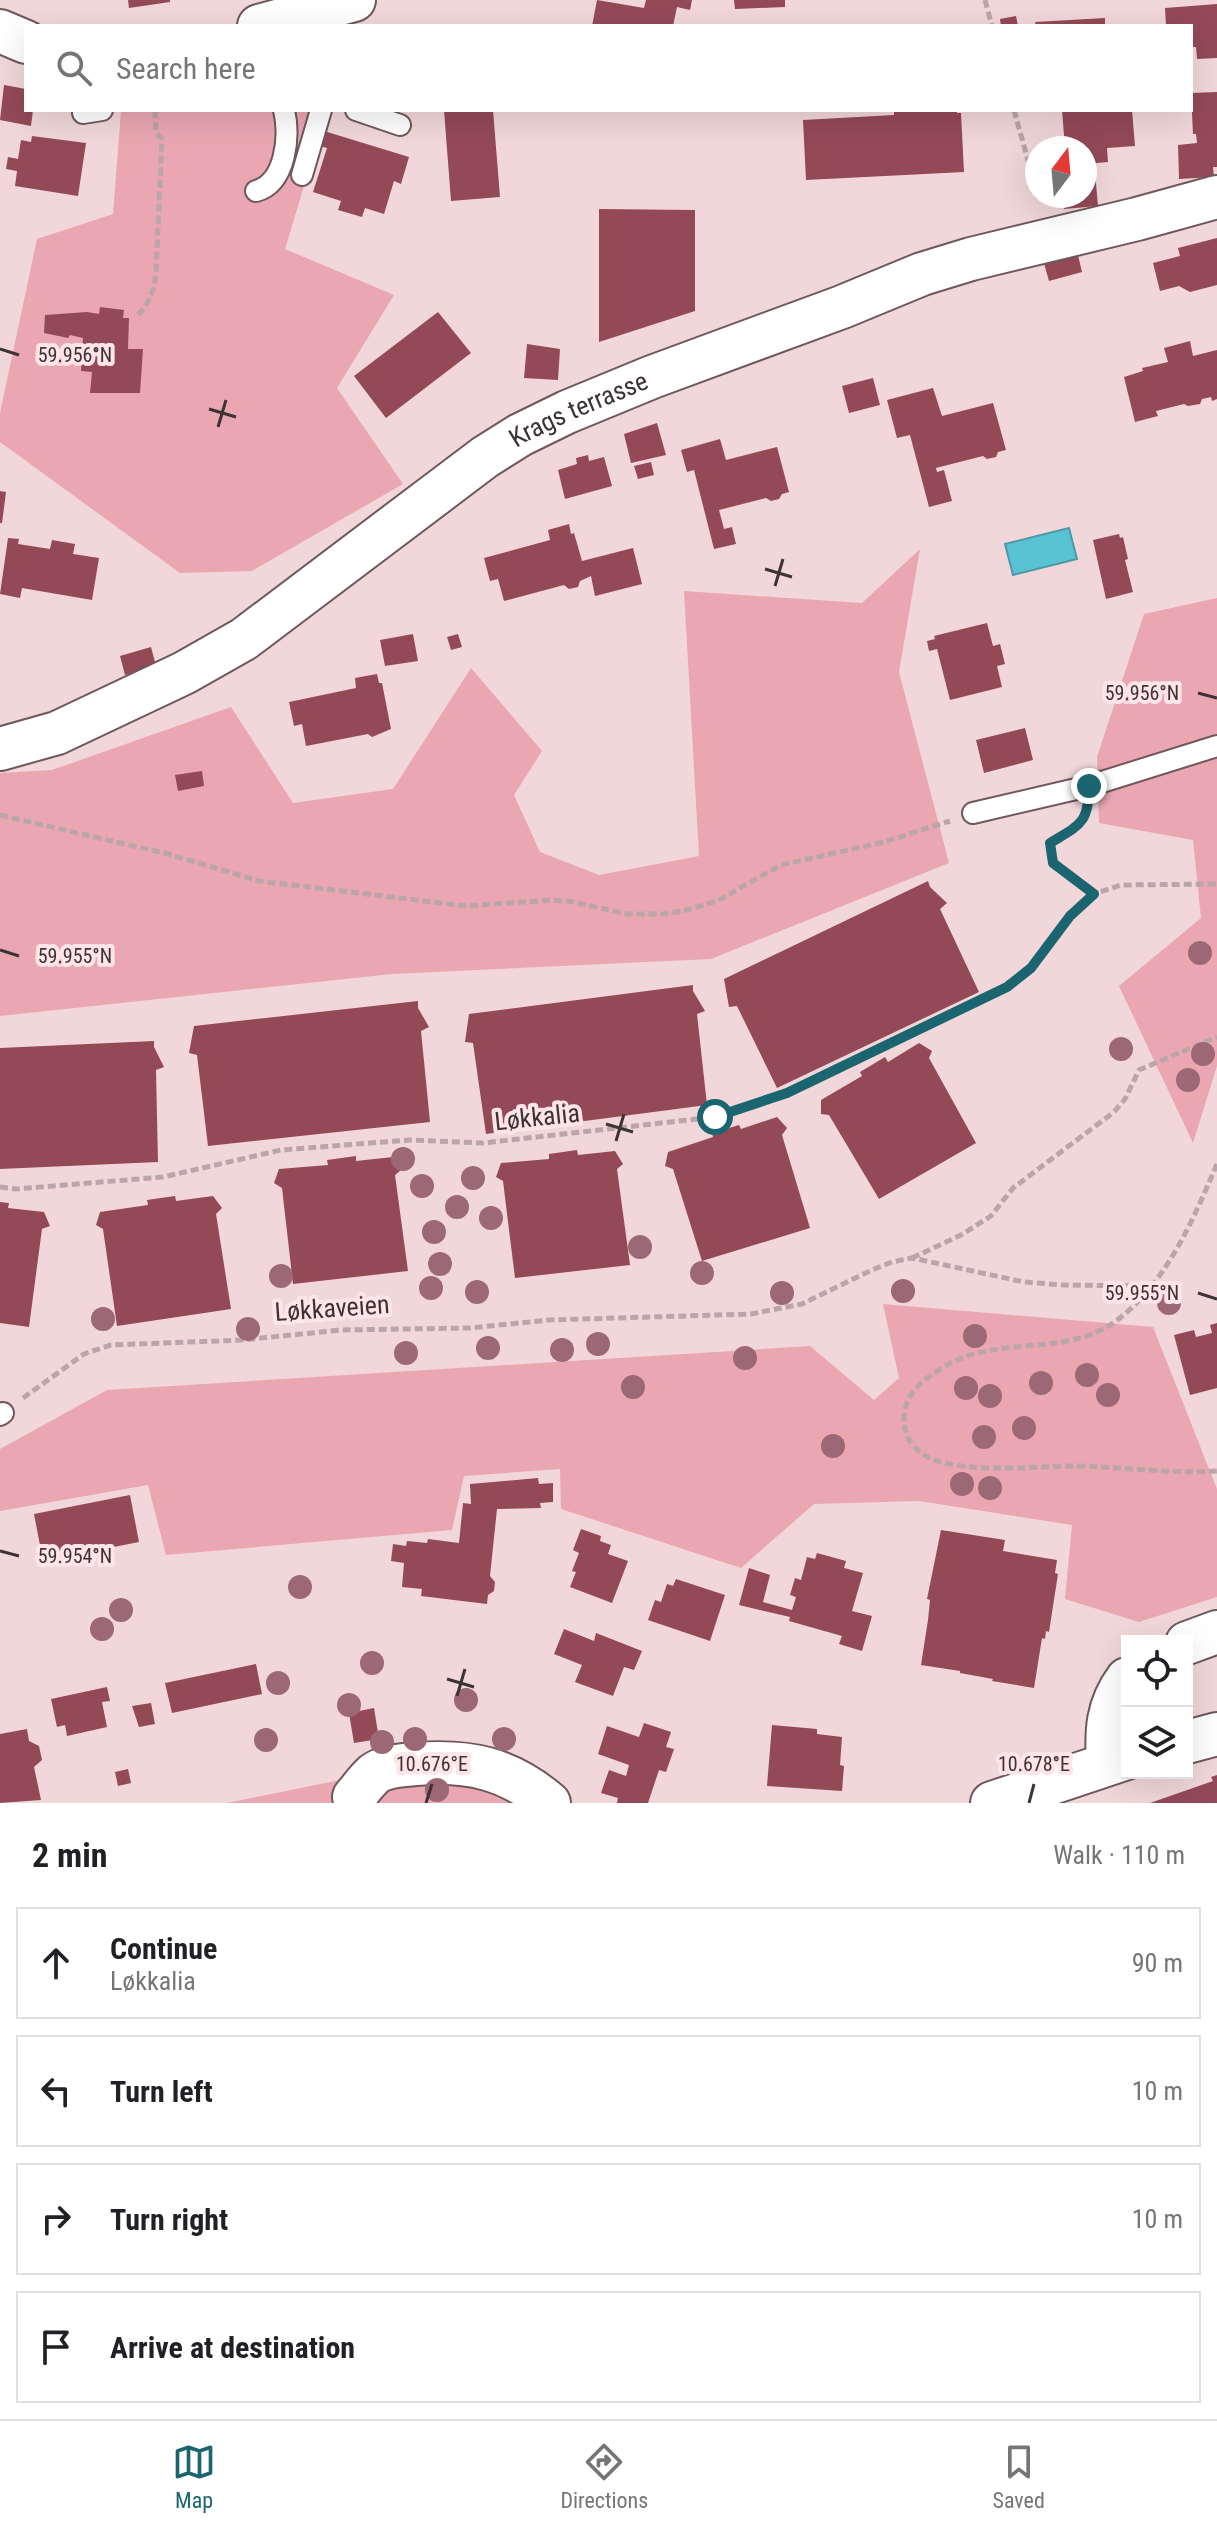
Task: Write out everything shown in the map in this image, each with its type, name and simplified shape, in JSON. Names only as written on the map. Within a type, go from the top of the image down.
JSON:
[{"type":"street","points":[[277,24],[303,21],[354,0]]},
{"type":"street","points":[[0,31],[24,41]]},
{"type":"street","name":"Krags terrasse","points":[[0,749],[57,733],[184,673],[244,639],[485,457],[520,435],[567,412],[922,274],[1217,197]]},
{"type":"street","points":[[1193,1641],[1217,1632]]},
{"type":"street","points":[[992,1803],[1117,1761],[1106,1730],[1116,1694],[1121,1687]]},
{"type":"street","points":[[1193,1740],[1217,1734]]},
{"type":"street","points":[[352,1800],[376,1772],[404,1765],[458,1762],[482,1766],[510,1777],[549,1803]]},
{"type":"lane","points":[[256,191],[267,188],[277,174],[286,147],[284,112]]},
{"type":"lane","points":[[302,175],[320,112]]},
{"type":"lane","points":[[362,112],[400,125]]},
{"type":"lane","points":[[973,813],[1089,786],[1217,746]]},
{"type":"path","points":[[985,0],[991,24]]},
{"type":"path","points":[[138,315],[148,304],[156,273],[162,139],[156,133],[155,112]]},
{"type":"path","points":[[1015,112],[1025,150]]},
{"type":"path","points":[[1089,786],[1089,810],[1078,826],[1050,843],[1053,863],[1094,894],[1121,885],[1217,884]]},
{"type":"path","points":[[0,815],[168,854],[259,881],[466,906],[551,900],[627,914],[665,914],[717,901],[781,865],[884,842],[973,813]]},
{"type":"path","name":"Løkkalia","points":[[0,1187],[16,1189],[163,1177],[281,1150],[409,1140],[483,1143],[715,1117],[787,1093],[1007,987],[1031,968],[1070,916],[1094,894]]},
{"type":"path","name":"Løkkaveien","points":[[21,1399],[84,1354],[111,1345],[243,1340],[341,1330],[457,1329],[549,1320],[751,1314],[783,1309],[823,1295],[892,1262],[912,1258],[961,1235],[991,1216],[1013,1188],[1114,1112],[1125,1099],[1139,1070],[1217,1037]]},
{"type":"path","points":[[1217,1164],[1181,1242],[1151,1286],[1118,1320],[1096,1334],[991,1349],[946,1365],[915,1387],[905,1406],[904,1426],[912,1447],[933,1460],[974,1467],[1080,1466],[1217,1471]]},
{"type":"path","points":[[912,1258],[1024,1282],[1151,1286]]},
{"type":"shaded area","points":[[121,112],[326,112],[285,249],[394,295],[337,388],[403,484],[252,571],[180,573],[0,442],[0,413],[37,239],[113,214]]},
{"type":"shaded area","points":[[920,549],[899,672],[949,863],[711,959],[392,974],[0,1016],[0,773],[52,770],[231,707],[293,803],[393,789],[471,668],[542,751],[514,795],[540,852],[599,875],[699,856],[684,591],[862,603]]},
{"type":"shaded area","points":[[1217,598],[1217,1066],[1193,1143],[1119,986],[1201,918],[1193,840],[1099,823],[1097,757],[1144,614]]},
{"type":"shaded area","points":[[883,1304],[1153,1327],[1217,1489],[1217,1597],[1139,1622],[1065,1599],[1072,1525],[919,1501],[814,1504],[741,1568],[561,1509],[560,1469],[464,1476],[452,1530],[166,1555],[148,1485],[0,1511],[0,1449],[107,1390],[810,1346],[874,1400],[899,1378]]},
{"type":"shaded area","points":[[448,1776],[528,1803],[368,1803],[384,1785]]},
{"type":"shaded area","points":[[345,1779],[332,1803],[227,1803]]},
{"type":"water","points":[[1069,528],[1077,559],[1013,575],[1005,544]]},
{"type":"building","points":[[128,0],[170,0],[170,2],[129,8]]},
{"type":"building","points":[[597,0],[644,8],[646,0],[692,0],[690,10],[677,7],[673,24],[592,24]]},
{"type":"building","points":[[734,0],[785,0],[785,7],[735,9]]},
{"type":"building","points":[[1217,4],[1217,58],[1197,59],[1196,47],[1193,47],[1193,24],[1166,24],[1165,8]]},
{"type":"building","points":[[1016,16],[1018,24],[1001,24],[1000,19]]},
{"type":"building","points":[[1105,18],[1105,24],[1035,22]]},
{"type":"building","points":[[4,85],[24,89],[24,112],[33,112],[31,126],[0,120]]},
{"type":"building","points":[[1217,92],[1217,167],[1213,167],[1214,177],[1179,179],[1178,145],[1197,143],[1196,134],[1193,134],[1193,93]]},
{"type":"building","points":[[444,112],[493,112],[500,197],[451,201]]},
{"type":"building","points":[[894,112],[961,113],[964,172],[806,180],[803,120],[894,115]]},
{"type":"building","points":[[1062,112],[1132,112],[1135,146],[1107,148],[1108,162],[1097,163],[1097,136],[1064,136]]},
{"type":"building","points":[[324,131],[409,157],[401,184],[394,181],[384,214],[365,208],[362,217],[338,210],[341,201],[313,192],[327,148],[319,146]]},
{"type":"building","points":[[32,136],[86,143],[78,196],[15,186],[17,171],[6,169],[8,157],[18,159],[21,140],[31,142]]},
{"type":"building","points":[[599,209],[695,210],[695,311],[599,342]]},
{"type":"building","points":[[1217,238],[1217,285],[1190,292],[1179,286],[1160,291],[1153,263],[1180,256],[1178,248]]},
{"type":"building","points":[[1077,251],[1082,272],[1049,281],[1043,260]]},
{"type":"building","points":[[100,307],[124,310],[123,318],[129,318],[128,349],[143,349],[140,393],[90,393],[92,372],[81,371],[83,338],[44,333],[45,315],[99,314]]},
{"type":"building","points":[[438,312],[471,353],[386,418],[354,376]]},
{"type":"building","points":[[1190,341],[1193,356],[1217,350],[1217,399],[1212,401],[1211,397],[1202,399],[1200,404],[1184,404],[1156,411],[1158,416],[1135,422],[1124,377],[1143,371],[1142,368],[1168,362],[1164,348]]},
{"type":"building","points":[[527,344],[560,349],[558,380],[524,378]]},
{"type":"building","points":[[873,378],[880,405],[849,413],[842,386]]},
{"type":"building","points":[[933,388],[942,416],[993,403],[1006,450],[998,452],[996,457],[987,459],[983,456],[936,468],[937,472],[944,470],[952,501],[929,507],[910,435],[897,438],[887,400]]},
{"type":"building","points":[[657,423],[666,455],[631,463],[624,434]]},
{"type":"building","points":[[720,439],[726,460],[777,447],[789,492],[779,499],[771,501],[766,498],[719,510],[724,529],[732,527],[736,544],[714,549],[694,470],[687,472],[681,450]]},
{"type":"building","points":[[588,455],[589,461],[604,457],[612,486],[565,499],[558,470],[577,464],[576,458]]},
{"type":"building","points":[[651,462],[654,475],[638,479],[634,466]]},
{"type":"building","points":[[0,491],[6,492],[2,523],[0,523]]},
{"type":"building","points":[[569,524],[582,561],[633,548],[642,584],[595,596],[591,576],[580,581],[578,587],[569,589],[564,585],[504,601],[498,579],[490,581],[484,558],[550,540],[548,530]]},
{"type":"building","points":[[1119,534],[1120,538],[1123,537],[1133,592],[1106,599],[1093,540]]},
{"type":"building","points":[[8,538],[19,539],[18,544],[50,549],[52,540],[75,544],[73,554],[99,558],[92,600],[22,588],[20,598],[0,594]]},
{"type":"building","points":[[987,623],[993,646],[1000,644],[1005,664],[997,666],[1002,687],[950,700],[937,649],[929,651],[927,641],[935,639],[934,636]]},
{"type":"building","points":[[413,634],[418,661],[385,666],[380,640]]},
{"type":"building","points":[[458,634],[462,647],[451,650],[447,637]]},
{"type":"building","points":[[151,647],[156,666],[125,675],[120,656]]},
{"type":"building","points":[[377,674],[379,683],[382,683],[391,729],[372,737],[368,734],[306,746],[302,724],[294,726],[289,702],[356,688],[355,678]]},
{"type":"building","points":[[1025,728],[1033,760],[984,773],[976,740]]},
{"type":"building","points":[[202,771],[204,786],[178,791],[175,775]]},
{"type":"building","points":[[928,881],[930,887],[947,903],[940,909],[979,992],[777,1088],[737,1006],[729,1007],[724,979]]},
{"type":"building","points":[[693,985],[693,991],[705,1011],[697,1014],[707,1105],[486,1134],[473,1043],[465,1042],[469,1014]]},
{"type":"building","points":[[418,1001],[418,1008],[429,1027],[421,1031],[430,1122],[208,1146],[197,1055],[189,1053],[194,1026]]},
{"type":"building","points":[[154,1041],[164,1067],[156,1070],[158,1162],[0,1169],[0,1048]]},
{"type":"building","points":[[919,1043],[932,1051],[929,1058],[976,1143],[879,1199],[829,1115],[821,1114],[821,1100],[862,1076],[860,1072],[885,1057],[888,1062]]},
{"type":"building","points":[[777,1117],[787,1128],[782,1135],[810,1228],[702,1261],[673,1169],[665,1166],[668,1152],[713,1137],[712,1133],[739,1125],[741,1129]]},
{"type":"building","points":[[577,1150],[578,1155],[615,1151],[623,1164],[617,1169],[630,1265],[515,1278],[503,1181],[496,1177],[501,1163],[549,1159],[549,1154]]},
{"type":"building","points":[[356,1156],[356,1161],[393,1157],[401,1170],[395,1175],[408,1271],[293,1284],[282,1188],[274,1183],[279,1169],[328,1165],[327,1160]]},
{"type":"building","points":[[175,1196],[176,1201],[213,1196],[222,1208],[216,1214],[231,1309],[117,1326],[103,1229],[96,1225],[100,1212],[148,1205],[147,1200]]},
{"type":"building","points":[[0,1202],[9,1203],[8,1208],[44,1212],[50,1226],[42,1229],[29,1327],[0,1323]]},
{"type":"building","points":[[1217,1323],[1217,1388],[1190,1395],[1174,1335],[1194,1330],[1196,1337],[1212,1333],[1210,1325]]},
{"type":"building","points":[[538,1478],[539,1484],[553,1483],[553,1502],[540,1503],[541,1508],[497,1509],[490,1576],[495,1582],[487,1604],[421,1596],[422,1589],[402,1587],[404,1563],[391,1561],[393,1544],[406,1546],[407,1541],[427,1543],[428,1539],[459,1543],[463,1503],[471,1504],[470,1484]]},
{"type":"building","points":[[130,1495],[139,1542],[43,1561],[34,1514]]},
{"type":"building","points":[[581,1529],[601,1536],[600,1541],[611,1545],[608,1554],[628,1561],[612,1603],[570,1587],[579,1553],[573,1550]]},
{"type":"building","points":[[941,1530],[1005,1540],[1003,1551],[1057,1560],[1055,1573],[1058,1574],[1049,1632],[1046,1631],[1045,1639],[1042,1638],[1034,1688],[921,1665],[930,1600],[927,1599]]},
{"type":"building","points":[[817,1553],[846,1561],[844,1568],[863,1573],[852,1611],[872,1616],[862,1651],[839,1644],[842,1636],[789,1621],[790,1617],[739,1605],[749,1568],[770,1575],[763,1602],[792,1610],[796,1597],[790,1595],[795,1578],[801,1580],[807,1557],[815,1559]]},
{"type":"building","points":[[676,1579],[725,1595],[710,1641],[648,1620],[655,1600],[661,1602],[667,1584],[673,1586]]},
{"type":"building","points":[[564,1629],[594,1641],[596,1633],[642,1651],[634,1670],[624,1667],[613,1696],[575,1682],[582,1665],[554,1654]]},
{"type":"building","points":[[256,1664],[262,1694],[172,1713],[165,1683]]},
{"type":"building","points":[[107,1687],[110,1701],[102,1702],[107,1727],[67,1736],[65,1725],[57,1727],[51,1699]]},
{"type":"building","points":[[151,1703],[155,1724],[139,1727],[132,1706]]},
{"type":"building","points":[[374,1708],[379,1739],[354,1743],[349,1713]]},
{"type":"building","points":[[644,1723],[671,1732],[666,1747],[674,1749],[666,1772],[659,1770],[648,1803],[617,1803],[618,1798],[601,1793],[609,1770],[626,1776],[629,1765],[598,1754],[607,1726],[639,1737]]},
{"type":"building","points":[[772,1725],[817,1729],[817,1734],[842,1737],[842,1791],[767,1786]]},
{"type":"building","points":[[27,1729],[29,1741],[39,1746],[42,1760],[34,1767],[41,1800],[0,1803],[0,1734]]},
{"type":"building","points":[[128,1769],[131,1783],[118,1786],[115,1772]]},
{"type":"building","points":[[1217,1775],[1217,1803],[1150,1803],[1213,1781],[1211,1777]]},
{"type":"route","points":[[715,1117],[787,1093],[1007,987],[1031,968],[1070,916],[1094,894],[1053,863],[1050,843],[1078,826],[1089,810],[1089,786]]}]
